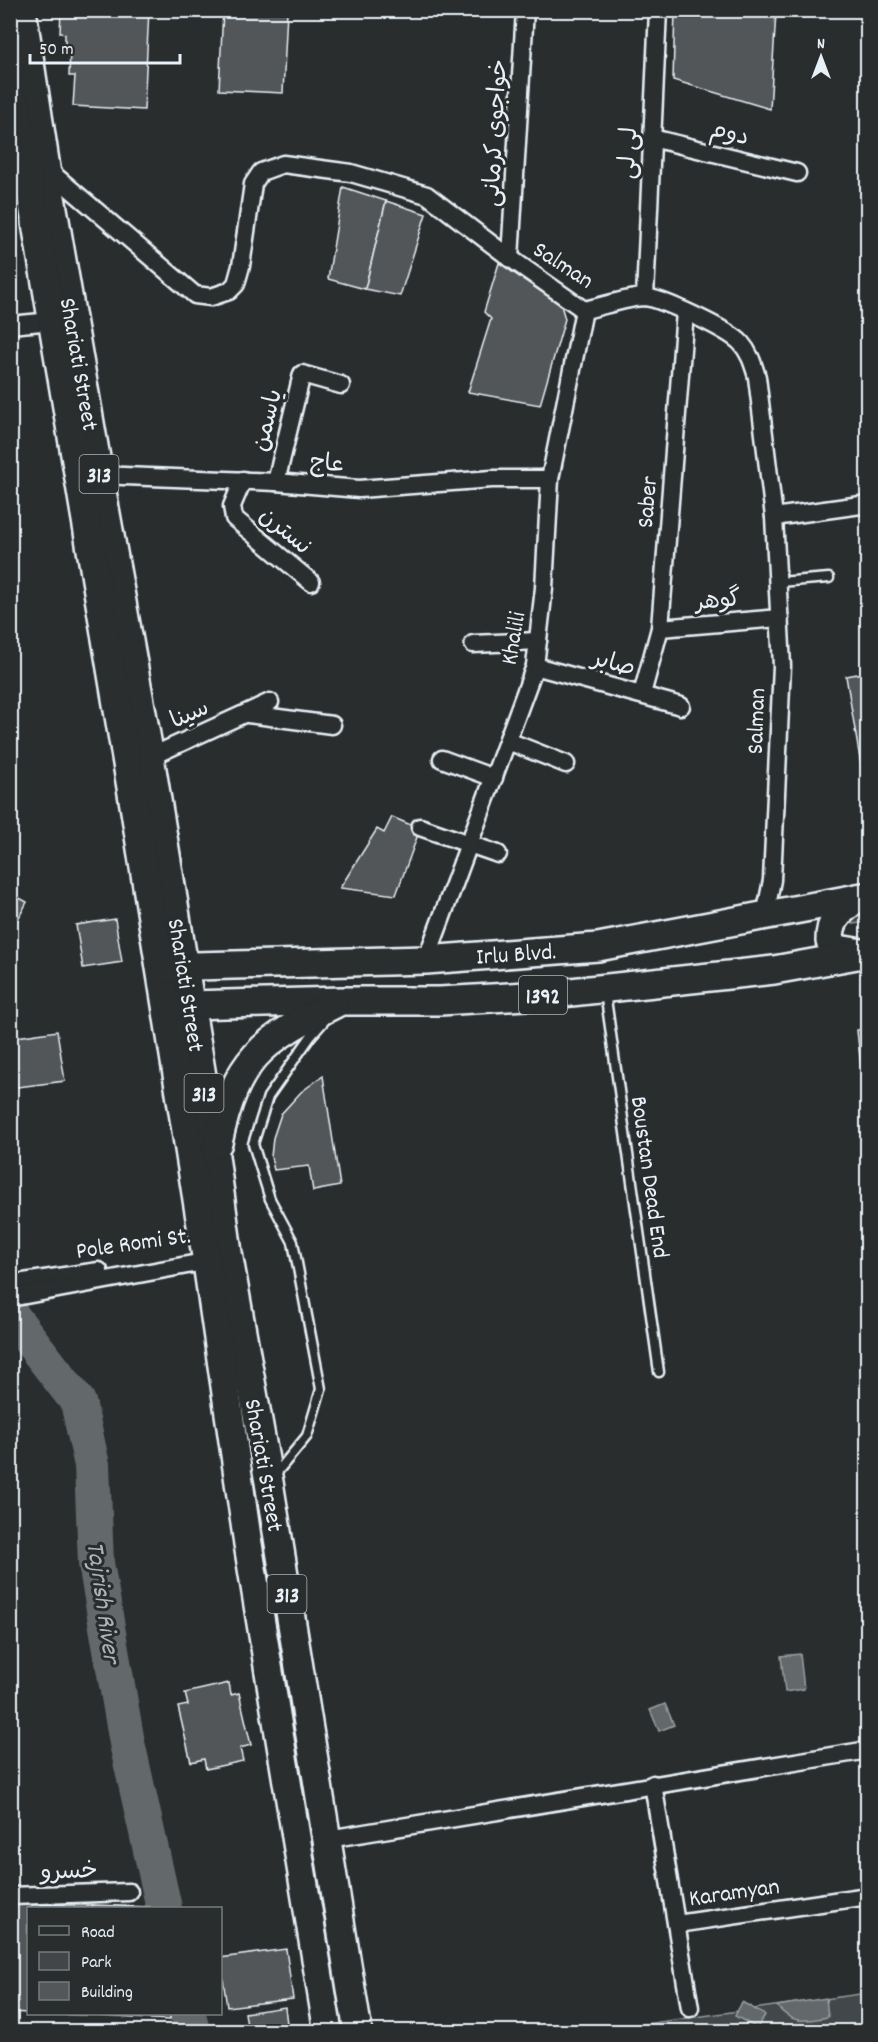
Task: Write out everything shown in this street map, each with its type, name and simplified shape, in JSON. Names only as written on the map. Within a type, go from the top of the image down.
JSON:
[{"type":"main road","name":"Shariati Street","points":[[22,10],[27,159],[99,475],[150,756],[172,970],[206,1256],[248,1544],[328,2031]]},
{"type":"main road","name":"Shariati Street","points":[[10,69],[27,159],[52,321],[135,811],[172,970]]},
{"type":"main road","name":"Irlu Blvd.","points":[[172,970],[426,960],[598,947],[863,897]]},
{"type":"main road","points":[[863,897],[841,910],[829,930],[830,941],[838,949],[867,953]]},
{"type":"main road","name":"Irlu Blvd.","points":[[178,1006],[342,1001],[440,1001],[543,995],[774,970],[867,953]]},
{"type":"main road","points":[[215,1156],[225,1111],[235,1084],[247,1064],[263,1048],[293,1025],[342,1001]]},
{"type":"main road","name":"Shariati Street","points":[[178,1006],[215,1156],[228,1253],[269,1482],[358,2031]]},
{"type":"street","name":"خواجوی کرمانی","points":[[510,258],[525,10]]},
{"type":"street","name":"لی لی","points":[[645,297],[658,10]]},
{"type":"street","name":"دوم","points":[[652,138],[797,173]]},
{"type":"street","name":"Salman","points":[[27,159],[195,295],[212,297],[229,291],[236,284],[241,266],[253,184],[261,172],[283,164],[351,173],[422,192],[584,310],[645,297],[685,312],[728,333],[740,342],[751,358],[757,377],[774,517],[779,582],[782,666],[772,880],[765,916]]},
{"type":"street","name":"Khalili","points":[[426,960],[535,666],[544,588],[550,479],[584,310]]},
{"type":"street","name":"Saber","points":[[642,694],[660,628],[685,312]]},
{"type":"street","points":[[10,325],[52,321]]},
{"type":"street","name":"یاسمن","points":[[276,482],[302,374],[341,385]]},
{"type":"street","name":"عاج","points":[[99,475],[243,480],[358,489],[492,479],[550,479]]},
{"type":"street","name":"نسترن","points":[[243,480],[232,506],[234,518],[311,582]]},
{"type":"street","points":[[774,517],[867,504]]},
{"type":"street","name":"گوهر","points":[[660,628],[780,618]]},
{"type":"street","points":[[473,644],[538,641]]},
{"type":"street","name":"صابر","points":[[535,666],[681,706]]},
{"type":"street","name":"سینا","points":[[150,756],[248,714],[270,702]]},
{"type":"street","name":"سینا","points":[[248,714],[332,724]]},
{"type":"street","points":[[508,741],[566,764]]},
{"type":"street","points":[[442,759],[494,778]]},
{"type":"street","points":[[420,827],[498,854]]},
{"type":"street","name":"Pole Romi St.","points":[[14,1290],[206,1256]]},
{"type":"street","points":[[328,1839],[867,1750]]},
{"type":"street","name":"Karamyan","points":[[653,1784],[676,1924],[867,1896]]},
{"type":"street","name":"خسرو","points":[[10,1896],[129,1892]]},
{"type":"street","points":[[676,1924],[690,2008]]},
{"type":"lane","points":[[779,582],[829,578]]},
{"type":"lane","name":"Boustan Dead End","points":[[604,988],[659,1372]]},
{"type":"lane","points":[[269,1482],[307,1436],[321,1389],[293,1242],[270,1199],[253,1144],[268,1096],[311,1036],[342,1001]]},
{"type":"green space","points":[[867,903],[867,922],[853,924],[848,918]]},
{"type":"green space","points":[[867,1993],[867,2031],[588,2032]]},
{"type":"shaded area","points":[[800,1654],[804,1689],[785,1692],[781,1656]]},
{"type":"shaded area","points":[[665,1704],[674,1725],[659,1731],[650,1710]]},
{"type":"shaded area","points":[[826,1998],[828,2017],[813,2020],[794,2019],[777,2006]]},
{"type":"shaded area","points":[[742,2002],[765,2015],[757,2028],[735,2016]]},
{"type":"building","points":[[61,10],[149,10],[144,110],[73,106],[75,76],[69,76],[70,50],[65,49],[65,34],[60,33]]},
{"type":"building","points":[[223,10],[287,11],[283,93],[219,90]]},
{"type":"building","points":[[675,10],[768,10],[776,13],[770,109],[673,80]]},
{"type":"building","points":[[343,187],[386,201],[365,289],[328,279]]},
{"type":"building","points":[[386,201],[426,214],[400,296],[365,289]]},
{"type":"building","points":[[499,263],[561,305],[565,319],[540,405],[468,392],[491,319],[484,312]]},
{"type":"building","points":[[868,672],[868,801],[867,801],[846,676]]},
{"type":"building","points":[[392,817],[420,829],[396,895],[340,888],[377,829],[384,833]]},
{"type":"building","points":[[10,893],[27,902],[17,921],[10,918]]},
{"type":"building","points":[[115,919],[122,962],[83,968],[76,925]]},
{"type":"building","points":[[868,1028],[868,1094],[864,1095],[857,1030]]},
{"type":"building","points":[[57,1031],[65,1081],[10,1088],[10,1038]]},
{"type":"building","points":[[323,1076],[340,1186],[313,1191],[309,1166],[274,1170],[271,1157],[273,1138],[281,1114],[301,1092]]},
{"type":"building","points":[[229,1683],[231,1695],[239,1693],[251,1745],[240,1748],[243,1761],[206,1769],[204,1759],[191,1762],[178,1707],[188,1705],[185,1693]]},
{"type":"building","points":[[10,1905],[92,1905],[92,1907],[27,1907],[27,2013],[10,2012]]},
{"type":"building","points":[[92,1905],[150,1907],[92,1907]]},
{"type":"building","points":[[286,1949],[293,1999],[227,2007],[222,1958]]},
{"type":"building","points":[[285,2007],[288,2032],[248,2032],[245,2013]]},
{"type":"building","points":[[170,2015],[170,2020],[100,2016]]},
{"type":"waterway","name":"Tajrish River","points":[[10,1314],[78,1402],[92,1465],[96,1563],[127,1743],[164,1907]]},
{"type":"waterway","name":"Tajrish River","points":[[188,2015],[192,2032]]}]
